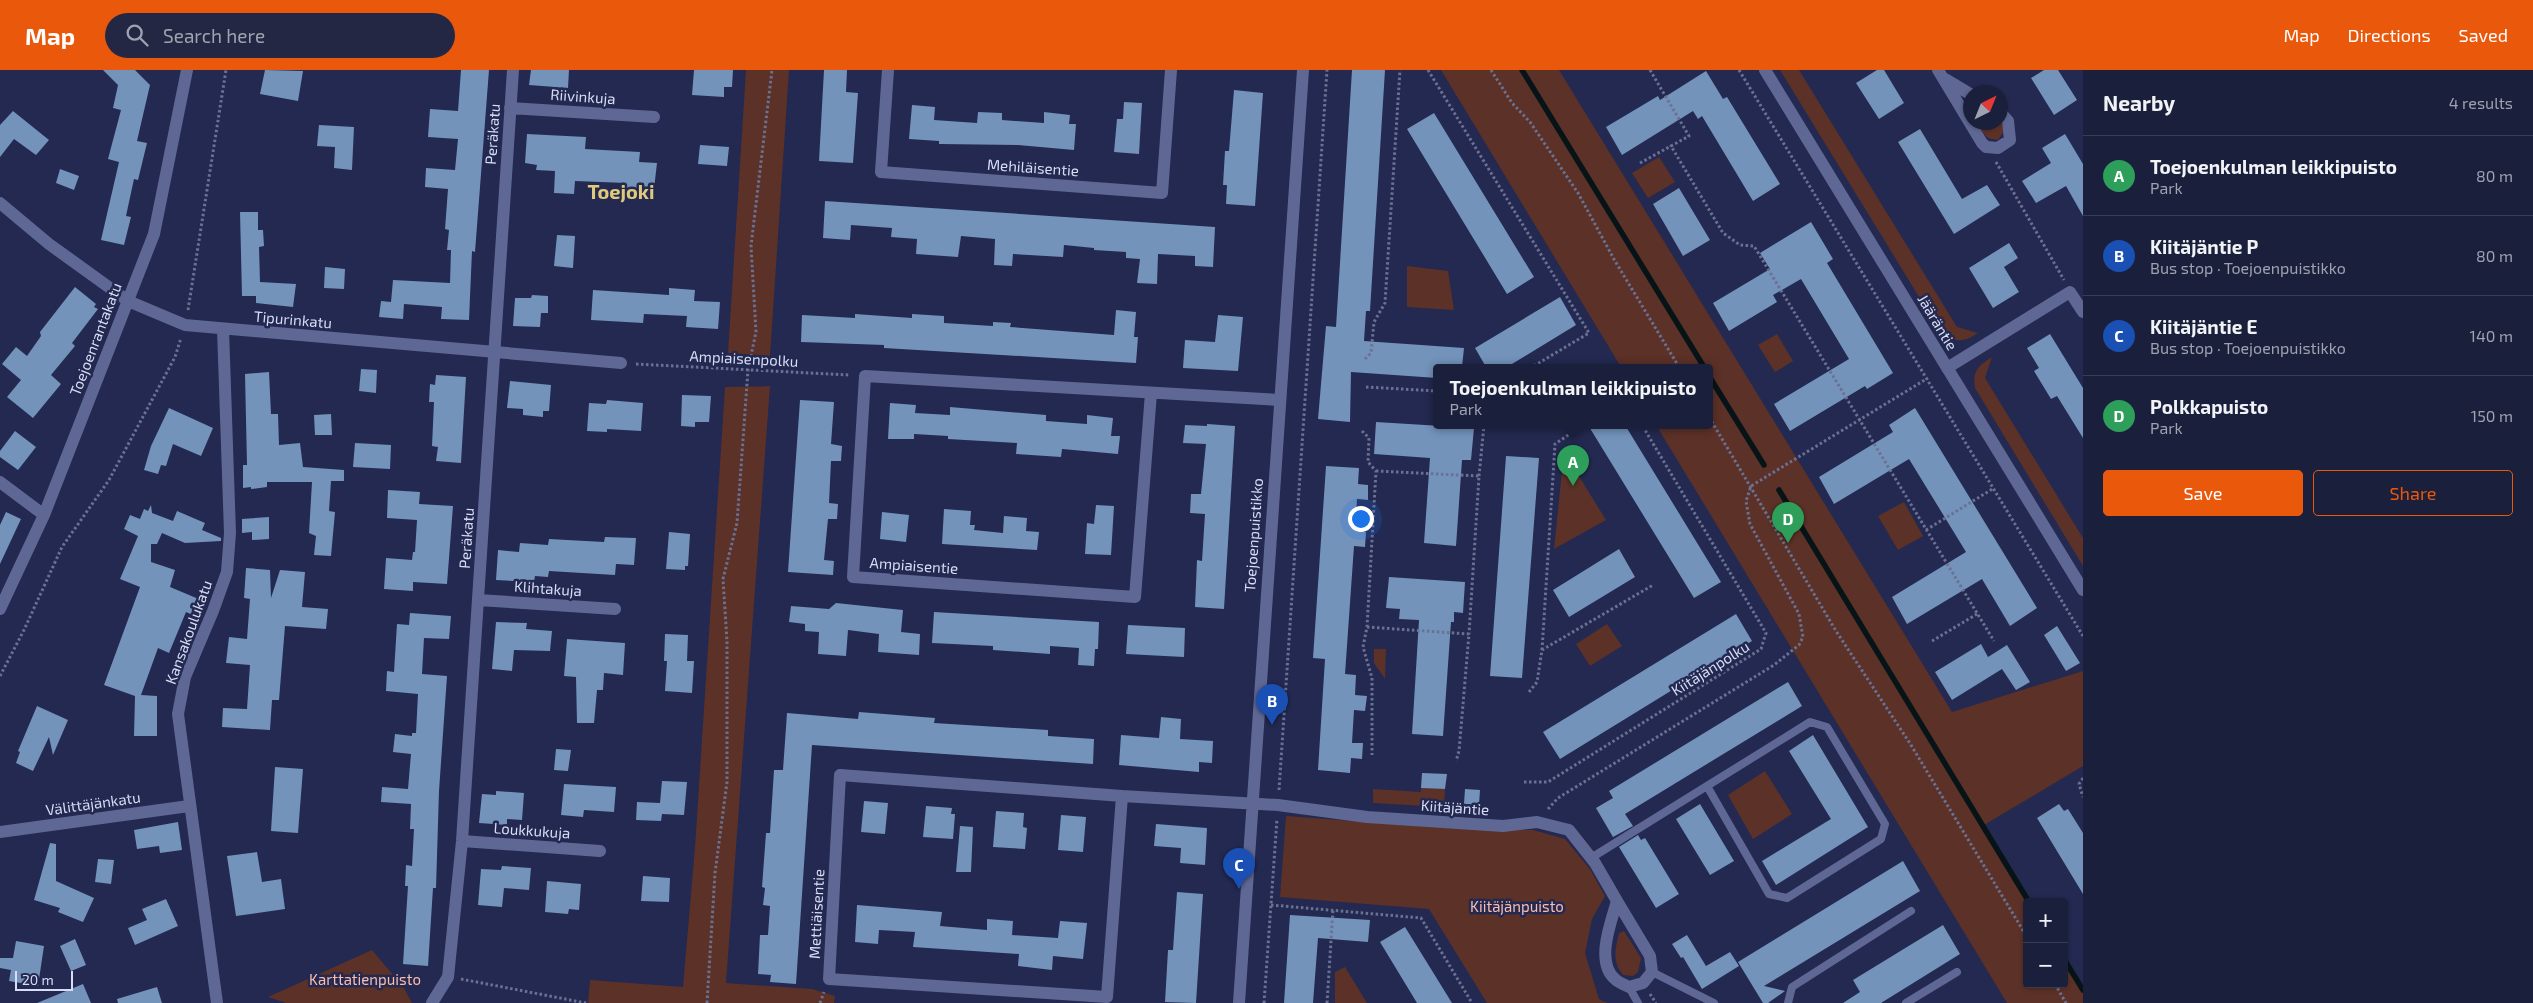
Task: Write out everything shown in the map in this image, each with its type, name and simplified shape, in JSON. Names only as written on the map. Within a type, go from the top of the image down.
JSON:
[{"type":"street","name":"Toejoenrantakatu","points":[[0,609],[44,515],[154,234],[187,70]]},
{"type":"street","name":"Peräkatu","points":[[432,1003],[448,977],[462,841],[513,70]]},
{"type":"street","name":"Mehiläisentie","points":[[888,70],[881,172],[1162,194],[1171,70]]},
{"type":"street","name":"Toejoenpuistikko","points":[[1239,1003],[1303,70]]},
{"type":"street","name":"Jääräntie","points":[[1766,70],[2083,590]]},
{"type":"street","points":[[1940,74],[1963,89]]},
{"type":"street","points":[[1940,74],[1982,144],[1986,147],[1998,148],[2010,140],[2008,122]]},
{"type":"street","name":"Riivinkuja","points":[[510,108],[654,117]]},
{"type":"street","name":"Tipurinkatu","points":[[0,203],[49,244],[128,301],[185,325],[621,363]]},
{"type":"street","points":[[1947,368],[2070,292],[2083,312]]},
{"type":"street","name":"Kansakoulukatu","points":[[217,1003],[178,714],[185,677],[213,611],[226,572],[230,533],[223,329]]},
{"type":"street","points":[[865,376],[1279,400]]},
{"type":"street","name":"Ampiaisentie","points":[[865,376],[853,578],[1135,597],[1150,394]]},
{"type":"street","points":[[0,482],[44,515]]},
{"type":"street","name":"Klihtakuja","points":[[478,600],[615,609]]},
{"type":"street","name":"Mettiäisentie","points":[[1122,796],[1107,997],[829,979],[840,774],[1252,804]]},
{"type":"street","name":"Kiitäjäntie","points":[[1252,804],[1278,805],[1368,817],[1503,826],[1536,822],[1569,830],[1591,858],[1650,956],[1652,972]]},
{"type":"street","name":"Välittäjänkatu","points":[[0,832],[189,806]]},
{"type":"street","name":"Loukkukuja","points":[[462,841],[600,851]]},
{"type":"street","points":[[1617,901],[1608,933],[1606,961],[1614,979],[1629,987],[1643,983],[1652,972]]},
{"type":"lane","points":[[1591,858],[1810,722],[1827,727],[1885,824],[1881,839],[1787,898],[1769,894],[1707,786]]},
{"type":"lane","points":[[1788,1003],[1792,987],[1911,911]]},
{"type":"lane","points":[[1652,972],[1714,1003]]},
{"type":"lane","points":[[1906,1003],[1957,972]]},
{"type":"lane","points":[[1629,987],[1638,1003]]},
{"type":"path","points":[[0,676],[24,630],[62,547],[109,480],[175,357],[185,325],[226,70]]},
{"type":"path","points":[[707,1003],[714,873],[727,782],[726,640],[723,579],[737,523],[748,370],[756,332],[751,246],[772,70]]},
{"type":"path","points":[[1264,1003],[1327,70]]},
{"type":"path","points":[[1365,359],[1371,352],[1374,322],[1385,303],[1400,70]]},
{"type":"path","points":[[1428,70],[1588,333],[1537,364]]},
{"type":"path","points":[[1491,70],[1512,103],[1530,122],[1578,193],[1615,260],[1677,364]]},
{"type":"path","points":[[1640,163],[1689,136],[1650,70]]},
{"type":"path","points":[[1739,70],[1928,378],[2083,636]]},
{"type":"path","points":[[1671,146],[1723,233],[1740,245],[1754,246],[1994,641]]},
{"type":"path","points":[[1986,147],[2070,292]]},
{"type":"path","name":"Ampiaisenpolku","points":[[621,363],[865,376]]},
{"type":"path","points":[[1536,822],[1558,798],[1774,665],[1799,645],[1803,637],[1799,614],[1764,545],[1750,524],[1746,501],[1751,486],[1928,378]]},
{"type":"path","points":[[1366,387],[1433,391]]},
{"type":"path","points":[[1713,424],[1836,631],[1911,745],[2023,930]]},
{"type":"path","points":[[1456,761],[1459,751],[1484,429]]},
{"type":"path","points":[[1530,692],[1537,682],[1542,650],[1555,444],[1577,429]]},
{"type":"path","name":"Kiitäjänpolku","points":[[1524,782],[1548,782],[1761,650],[1766,632],[1644,429]]},
{"type":"path","points":[[1362,431],[1369,438],[1368,462],[1376,471],[1367,627],[1363,647],[1372,678],[1372,755]]},
{"type":"path","points":[[1376,471],[1480,476]]},
{"type":"path","points":[[1926,530],[1994,488]]},
{"type":"path","points":[[1542,650],[1653,586]]},
{"type":"path","points":[[1932,641],[1977,614]]},
{"type":"path","points":[[1367,627],[1468,634]]},
{"type":"path","points":[[2083,778],[2079,784],[2083,797]]},
{"type":"path","points":[[1271,905],[1421,918],[1472,1003]]},
{"type":"path","points":[[1327,1003],[1333,910]]},
{"type":"path","points":[[448,977],[586,1003]]},
{"type":"path","points":[[2057,988],[2066,1003]]},
{"type":"green space","points":[[746,70],[789,70],[770,356],[728,353]]},
{"type":"green space","points":[[1441,70],[1559,70],[1952,712],[2083,671],[2083,766],[1984,825],[2028,898],[2023,898],[2023,988],[2068,988],[2068,967],[2083,991],[2083,1003],[2007,1003],[1658,429],[1713,429],[1713,364],[1619,364]]},
{"type":"green space","points":[[1780,70],[1799,70],[1957,327],[1978,333],[1961,340],[1943,336]]},
{"type":"green space","points":[[1981,130],[2004,130],[1998,140],[1988,138]]},
{"type":"green space","points":[[1659,157],[1675,182],[1648,198],[1632,173]]},
{"type":"green space","points":[[1407,266],[1448,271],[1454,310],[1407,307]]},
{"type":"green space","points":[[1777,334],[1793,361],[1775,372],[1758,345]]},
{"type":"green space","points":[[1992,357],[1985,378],[2083,538],[2083,566],[1975,388],[1975,373],[1983,363]]},
{"type":"green space","points":[[770,386],[726,983],[812,989],[835,996],[834,1003],[588,1003],[590,980],[683,987],[695,847],[725,387]]},
{"type":"green space","points":[[1564,452],[1606,520],[1554,549]]},
{"type":"green space","points":[[1904,502],[1923,536],[1898,550],[1878,516]]},
{"type":"green space","points":[[1607,624],[1622,646],[1590,666],[1576,644]]},
{"type":"green space","points":[[1374,649],[1386,649],[1385,679],[1374,663]]},
{"type":"green space","points":[[1765,771],[1792,814],[1753,839],[1728,795]]},
{"type":"green space","points":[[1421,788],[1445,789],[1444,807],[1373,803],[1373,789],[1421,792]]},
{"type":"green space","name":"Kiitäjänpuisto","points":[[1286,816],[1432,827],[1533,830],[1565,839],[1590,869],[1605,896],[1592,919],[1585,953],[1599,999],[1607,1003],[1487,1003],[1429,909],[1280,897]]},
{"type":"green space","points":[[1624,931],[1641,958],[1638,972],[1633,976],[1623,975],[1616,960],[1619,933]]},
{"type":"green space","name":"Karttatienpuisto","points":[[372,950],[404,988],[412,1003],[286,1003],[268,997]]},
{"type":"green space","points":[[1345,967],[1367,1003],[1335,1003],[1335,972]]},
{"type":"building","points":[[103,70],[135,70],[150,85],[137,141],[147,143],[138,180],[134,179],[126,216],[131,217],[124,245],[101,240],[119,162],[108,159],[121,110],[113,108],[118,85]]},
{"type":"building","points":[[265,70],[303,71],[298,101],[260,94]]},
{"type":"building","points":[[461,70],[489,70],[475,252],[472,251],[469,320],[441,319],[442,307],[404,304],[403,319],[379,317],[381,301],[391,302],[393,280],[450,283],[451,250],[447,250],[449,230],[445,229],[448,189],[425,187],[426,168],[455,170],[458,139],[428,137],[430,109],[458,111]]},
{"type":"building","points":[[531,70],[569,70],[568,88],[529,85]]},
{"type":"building","points":[[694,70],[733,70],[732,87],[724,87],[724,97],[692,95]]},
{"type":"building","points":[[824,70],[847,70],[846,92],[858,93],[853,163],[819,161]]},
{"type":"building","points":[[1352,70],[1385,70],[1370,311],[1366,311],[1364,341],[1464,348],[1462,364],[1433,364],[1433,378],[1351,372],[1350,422],[1318,419],[1326,326],[1336,327]]},
{"type":"building","points":[[1877,70],[1884,70],[1904,103],[1879,119],[1856,83]]},
{"type":"building","points":[[2044,70],[2058,70],[2077,100],[2054,115],[2031,78]]},
{"type":"building","points":[[1706,71],[1723,99],[1727,97],[1780,184],[1753,201],[1702,116],[1698,119],[1693,111],[1622,155],[1606,127],[1658,96],[1660,100]]},
{"type":"building","points":[[1234,90],[1263,93],[1255,206],[1226,204],[1227,185],[1223,185],[1225,151],[1229,151]]},
{"type":"building","points":[[1124,102],[1142,103],[1139,154],[1114,152],[1117,119],[1123,119]]},
{"type":"building","points":[[912,105],[935,107],[934,120],[977,123],[978,112],[1002,113],[1002,120],[1044,123],[1044,112],[1070,115],[1069,124],[1076,124],[1074,150],[1018,145],[939,144],[939,141],[909,139]]},
{"type":"building","points":[[13,111],[49,140],[36,155],[14,139],[0,157],[0,125]]},
{"type":"building","points":[[1434,113],[1534,277],[1507,294],[1407,129]]},
{"type":"building","points":[[319,125],[354,127],[352,170],[334,168],[335,147],[317,146]]},
{"type":"building","points":[[1920,129],[1962,199],[1987,185],[2000,205],[1954,234],[1898,142]]},
{"type":"building","points":[[527,134],[586,137],[585,149],[640,152],[639,162],[657,163],[654,189],[625,188],[626,183],[575,181],[574,194],[554,193],[555,171],[536,170],[537,165],[525,163]]},
{"type":"building","points":[[2065,134],[2083,164],[2083,216],[2066,186],[2036,203],[2022,181],[2051,163],[2042,148]]},
{"type":"building","points":[[700,145],[729,147],[727,166],[698,164]]},
{"type":"building","points":[[60,169],[79,176],[74,190],[56,183]]},
{"type":"building","points":[[1679,188],[1710,240],[1683,256],[1653,204]]},
{"type":"building","points":[[825,201],[1215,227],[1213,267],[1195,266],[1195,256],[1158,254],[1157,284],[1137,283],[1140,259],[1126,258],[1126,252],[1094,250],[1094,248],[1064,245],[1063,257],[1013,254],[1012,266],[994,265],[995,239],[961,236],[958,257],[916,254],[917,239],[891,237],[892,228],[851,225],[850,240],[823,238]]},
{"type":"building","points":[[240,212],[258,212],[258,230],[263,230],[264,246],[259,247],[260,282],[296,284],[293,307],[256,303],[256,296],[242,296]]},
{"type":"building","points":[[1811,222],[1833,259],[1827,263],[1893,373],[1867,389],[1865,386],[1790,431],[1774,404],[1849,359],[1801,279],[1773,295],[1777,302],[1729,331],[1713,303],[1770,269],[1760,253]]},
{"type":"building","points":[[557,235],[575,236],[573,268],[554,266]]},
{"type":"building","points":[[2009,243],[2018,258],[2004,267],[2019,292],[1993,308],[1969,268]]},
{"type":"building","points":[[325,267],[345,269],[344,289],[324,288]]},
{"type":"building","points":[[75,287],[96,304],[94,307],[98,309],[72,343],[75,346],[51,375],[61,384],[33,418],[7,397],[21,380],[2,364],[16,347],[27,356],[41,336],[40,332]]},
{"type":"building","points":[[669,288],[695,290],[694,301],[720,302],[718,329],[686,327],[687,316],[644,314],[643,323],[591,320],[593,290],[669,295]]},
{"type":"building","points":[[532,295],[548,296],[548,313],[541,313],[540,327],[513,326],[515,298],[531,298]]},
{"type":"building","points":[[1560,297],[1576,325],[1512,364],[1484,364],[1475,348]]},
{"type":"building","points":[[1116,310],[1136,312],[1134,337],[1138,337],[1136,363],[884,348],[884,345],[801,342],[802,315],[855,318],[855,314],[912,318],[912,314],[944,316],[944,323],[993,326],[993,322],[1011,323],[1010,327],[1114,335]]},
{"type":"building","points":[[1218,315],[1243,317],[1238,371],[1183,368],[1185,340],[1215,342]]},
{"type":"building","points":[[2050,334],[2083,388],[2083,438],[2057,396],[2051,399],[2034,371],[2039,368],[2027,348]]},
{"type":"building","points":[[361,369],[377,370],[376,393],[359,391]]},
{"type":"building","points":[[269,372],[271,414],[278,414],[279,445],[300,443],[303,467],[344,470],[344,481],[331,481],[329,511],[335,512],[331,556],[314,555],[316,536],[309,533],[312,482],[267,482],[267,487],[243,488],[243,465],[247,465],[245,374]]},
{"type":"building","points":[[436,375],[466,377],[461,463],[436,461],[438,447],[432,446],[434,402],[429,402],[430,384],[435,385]]},
{"type":"building","points":[[510,381],[551,385],[549,411],[543,411],[543,417],[523,415],[523,409],[507,408]]},
{"type":"building","points":[[682,395],[711,396],[709,422],[695,422],[695,427],[681,426]]},
{"type":"building","points":[[607,400],[643,403],[641,431],[607,429],[607,432],[587,431],[589,403],[606,404]]},
{"type":"building","points":[[800,400],[834,402],[831,444],[842,446],[841,461],[831,461],[829,503],[838,504],[837,519],[828,519],[824,560],[834,561],[833,575],[788,572]]},
{"type":"building","points":[[890,403],[916,405],[915,413],[950,415],[950,407],[1046,415],[1046,421],[1087,424],[1087,415],[1113,418],[1111,436],[1120,436],[1118,454],[1062,449],[1061,457],[1016,454],[1017,443],[948,439],[948,436],[914,434],[914,439],[888,439]]},
{"type":"building","points":[[169,408],[213,428],[201,456],[173,444],[166,466],[161,465],[158,474],[144,470],[151,446]]},
{"type":"building","points":[[1915,408],[2037,608],[2010,626],[1982,579],[1907,624],[1892,597],[1966,552],[1909,459],[1834,504],[1819,477],[1893,432],[1889,425]]},
{"type":"building","points":[[331,414],[332,435],[315,435],[314,415]]},
{"type":"building","points":[[1376,422],[1433,425],[1433,429],[1474,429],[1471,460],[1462,460],[1456,546],[1424,543],[1430,458],[1374,454]]},
{"type":"building","points":[[1207,424],[1235,426],[1224,609],[1195,607],[1197,560],[1202,561],[1205,514],[1190,513],[1191,494],[1201,494],[1206,444],[1183,443],[1185,425],[1207,426]]},
{"type":"building","points":[[1590,429],[1627,429],[1721,582],[1694,598]]},
{"type":"building","points":[[15,431],[36,447],[18,470],[0,457],[0,451]]},
{"type":"building","points":[[355,443],[391,445],[390,469],[353,467]]},
{"type":"building","points":[[1506,456],[1539,458],[1522,678],[1490,676]]},
{"type":"building","points":[[1326,466],[1359,468],[1358,484],[1368,485],[1368,500],[1357,499],[1355,531],[1366,532],[1365,547],[1354,546],[1345,674],[1356,675],[1355,695],[1367,696],[1365,711],[1354,710],[1352,743],[1363,743],[1362,759],[1351,758],[1350,773],[1318,770],[1325,659],[1313,658]]},
{"type":"building","points":[[388,490],[420,492],[419,504],[453,506],[447,584],[413,582],[413,591],[384,589],[386,558],[412,560],[413,552],[415,552],[417,520],[387,518]]},
{"type":"building","points":[[151,505],[152,513],[173,521],[177,511],[205,523],[202,530],[221,538],[221,541],[185,543],[162,533],[157,544],[151,544],[151,562],[175,570],[170,587],[201,600],[195,616],[186,612],[169,653],[158,648],[141,695],[157,696],[157,736],[134,736],[135,696],[104,685],[140,587],[120,579],[138,536],[124,529],[130,515],[140,519],[144,509],[148,511]]},
{"type":"building","points":[[1096,505],[1114,506],[1111,555],[1085,554],[1087,523],[1094,524]]},
{"type":"building","points":[[944,509],[971,511],[970,525],[975,525],[974,530],[1003,533],[1004,516],[1027,518],[1026,531],[1039,532],[1037,550],[942,544]]},
{"type":"building","points":[[6,512],[21,519],[0,564],[0,525]]},
{"type":"building","points":[[882,512],[909,515],[906,542],[880,539]]},
{"type":"building","points":[[269,517],[269,539],[252,540],[252,532],[242,533],[242,519]]},
{"type":"building","points":[[669,532],[690,534],[688,566],[685,566],[685,570],[666,569]]},
{"type":"building","points":[[605,537],[636,538],[634,565],[616,564],[615,575],[549,571],[548,577],[535,576],[534,582],[496,580],[498,550],[519,552],[520,543],[548,545],[549,539],[604,542]]},
{"type":"building","points":[[1619,549],[1635,577],[1569,617],[1553,590]]},
{"type":"building","points":[[246,568],[270,570],[271,598],[280,570],[305,572],[302,607],[328,609],[326,629],[285,626],[279,700],[272,700],[270,730],[222,727],[223,708],[247,709],[250,665],[226,663],[229,637],[247,639],[250,599],[244,598]]},
{"type":"building","points":[[1389,577],[1465,582],[1463,613],[1454,612],[1454,622],[1451,622],[1443,736],[1412,734],[1419,620],[1399,619],[1400,609],[1386,608]]},
{"type":"building","points":[[836,603],[903,610],[901,632],[920,634],[919,655],[878,652],[879,634],[848,630],[846,656],[818,654],[819,632],[805,631],[805,624],[789,622],[791,606],[829,609]]},
{"type":"building","points":[[934,612],[1099,622],[1098,649],[1095,649],[1094,666],[1078,665],[1079,648],[1050,646],[1050,654],[993,650],[993,646],[932,643]]},
{"type":"building","points":[[410,613],[451,616],[449,639],[424,638],[422,674],[447,676],[439,791],[436,888],[433,888],[428,966],[403,964],[408,886],[405,886],[406,865],[412,866],[414,829],[410,829],[411,804],[381,802],[382,787],[408,789],[411,754],[393,752],[395,734],[412,736],[412,733],[416,733],[418,694],[386,691],[387,671],[394,672],[397,624],[409,625]]},
{"type":"building","points":[[1736,614],[1752,641],[1560,759],[1543,732]]},
{"type":"building","points":[[496,622],[527,623],[526,629],[552,631],[550,651],[514,650],[512,671],[492,669]]},
{"type":"building","points":[[1128,625],[1185,628],[1184,657],[1126,654]]},
{"type":"building","points":[[2057,626],[2080,663],[2066,671],[2044,635]]},
{"type":"building","points":[[665,634],[688,635],[687,661],[694,661],[692,693],[665,691],[667,661],[664,661]]},
{"type":"building","points":[[567,639],[625,643],[623,675],[604,673],[603,690],[597,690],[594,723],[577,723],[576,677],[564,676]]},
{"type":"building","points":[[1981,644],[1988,657],[2007,645],[2030,682],[2016,690],[2002,669],[1952,700],[1935,672]]},
{"type":"building","points":[[1788,682],[1802,706],[1625,814],[1633,826],[1613,837],[1596,808],[1613,798],[1609,791]]},
{"type":"building","points":[[37,706],[68,720],[53,755],[49,737],[33,771],[16,763],[20,752],[18,751]]},
{"type":"building","points":[[859,712],[935,718],[934,723],[1048,730],[1048,736],[1094,739],[1093,764],[812,745],[796,984],[770,982],[771,975],[758,974],[760,935],[768,935],[770,906],[763,905],[765,888],[762,887],[766,833],[770,833],[774,770],[783,770],[787,713],[858,719]]},
{"type":"building","points":[[1161,717],[1181,719],[1180,739],[1213,741],[1212,763],[1199,762],[1199,772],[1119,765],[1121,735],[1159,738]]},
{"type":"building","points":[[1813,735],[1868,827],[1776,885],[1762,861],[1831,819],[1789,751]]},
{"type":"building","points":[[556,749],[571,750],[568,771],[554,770]]},
{"type":"building","points":[[275,767],[303,769],[298,833],[271,831]]},
{"type":"building","points":[[1422,773],[1447,774],[1445,789],[1421,788]]},
{"type":"building","points":[[662,781],[687,782],[684,815],[662,814],[661,821],[636,820],[637,802],[660,803]]},
{"type":"building","points":[[564,784],[616,787],[614,812],[584,810],[583,817],[561,815]]},
{"type":"building","points":[[1465,789],[1480,790],[1479,805],[1464,804]]},
{"type":"building","points":[[496,791],[524,793],[522,820],[507,819],[507,825],[479,823],[482,794],[496,795]]},
{"type":"building","points":[[864,801],[888,803],[885,834],[861,832]]},
{"type":"building","points":[[1700,804],[1734,861],[1710,875],[1676,819]]},
{"type":"building","points":[[2059,804],[2064,811],[2068,809],[2083,833],[2083,894],[2037,818]]},
{"type":"building","points":[[926,806],[952,808],[951,814],[955,814],[953,839],[923,837]]},
{"type":"building","points":[[996,811],[1024,813],[1023,827],[1027,828],[1025,849],[993,847]]},
{"type":"building","points":[[1061,815],[1086,817],[1083,852],[1058,850]]},
{"type":"building","points":[[178,822],[182,850],[160,853],[159,846],[137,849],[134,830]]},
{"type":"building","points":[[1156,824],[1207,828],[1205,865],[1180,863],[1181,848],[1154,846]]},
{"type":"building","points":[[960,826],[973,827],[971,872],[956,872]]},
{"type":"building","points":[[1638,835],[1641,840],[1645,838],[1679,894],[1656,908],[1619,847]]},
{"type":"building","points":[[50,843],[56,844],[56,881],[94,898],[83,922],[58,912],[60,908],[34,900]]},
{"type":"building","points":[[257,852],[262,882],[281,879],[285,909],[236,916],[227,856]]},
{"type":"building","points":[[98,859],[114,860],[111,884],[95,882]]},
{"type":"building","points":[[1903,861],[1920,891],[1764,986],[1785,991],[1768,1003],[1763,1003],[1738,962]]},
{"type":"building","points":[[502,866],[531,868],[529,890],[504,888],[502,907],[478,905],[481,869],[501,870]]},
{"type":"building","points":[[643,876],[670,878],[669,902],[641,901]]},
{"type":"building","points":[[547,881],[581,884],[579,910],[569,909],[568,914],[545,912]]},
{"type":"building","points":[[1177,892],[1203,894],[1196,1003],[1165,1002],[1168,950],[1173,950]]},
{"type":"building","points":[[166,899],[178,926],[135,945],[128,928],[147,920],[142,909]]},
{"type":"building","points":[[857,905],[942,912],[940,926],[987,930],[987,919],[1013,921],[1012,935],[1058,938],[1060,921],[1087,923],[1083,959],[1053,956],[1052,970],[1018,966],[1019,954],[913,947],[915,932],[879,930],[878,944],[855,942]]},
{"type":"building","points":[[1290,915],[1370,920],[1368,942],[1318,938],[1313,1003],[1284,1003]]},
{"type":"building","points":[[1943,925],[1960,954],[1881,1003],[1843,1003],[1860,992],[1853,980]]},
{"type":"building","points":[[1405,927],[1452,1003],[1417,1003],[1380,942]]},
{"type":"building","points":[[1687,935],[1706,966],[1730,952],[1739,966],[1702,989],[1683,957],[1681,958],[1672,944]]},
{"type":"building","points":[[75,939],[86,965],[71,971],[60,946]]},
{"type":"building","points":[[16,941],[44,946],[38,986],[9,981],[11,970],[0,968],[0,958],[13,958]]},
{"type":"building","points":[[83,984],[91,1003],[37,1003]]},
{"type":"building","points":[[157,987],[162,1003],[118,1003],[117,999]]},
{"type":"waterway","points":[[1522,70],[1702,364]]},
{"type":"waterway","points":[[1713,382],[1764,465]]},
{"type":"waterway","points":[[1779,490],[2027,898]]},
{"type":"waterway","points":[[2068,966],[2083,990]]},
{"type":"place","name":"Toejoenkulman leikkipuisto","points":[[1573,486]]},
{"type":"place","name":"Polkkapuisto","points":[[1788,543]]},
{"type":"place","name":"Kiitäjäntie P","points":[[1272,725]]},
{"type":"place","name":"Kiitäjäntie E","points":[[1239,889]]},
{"type":"district","name":"Toejoki","points":[[621,191]]}]
